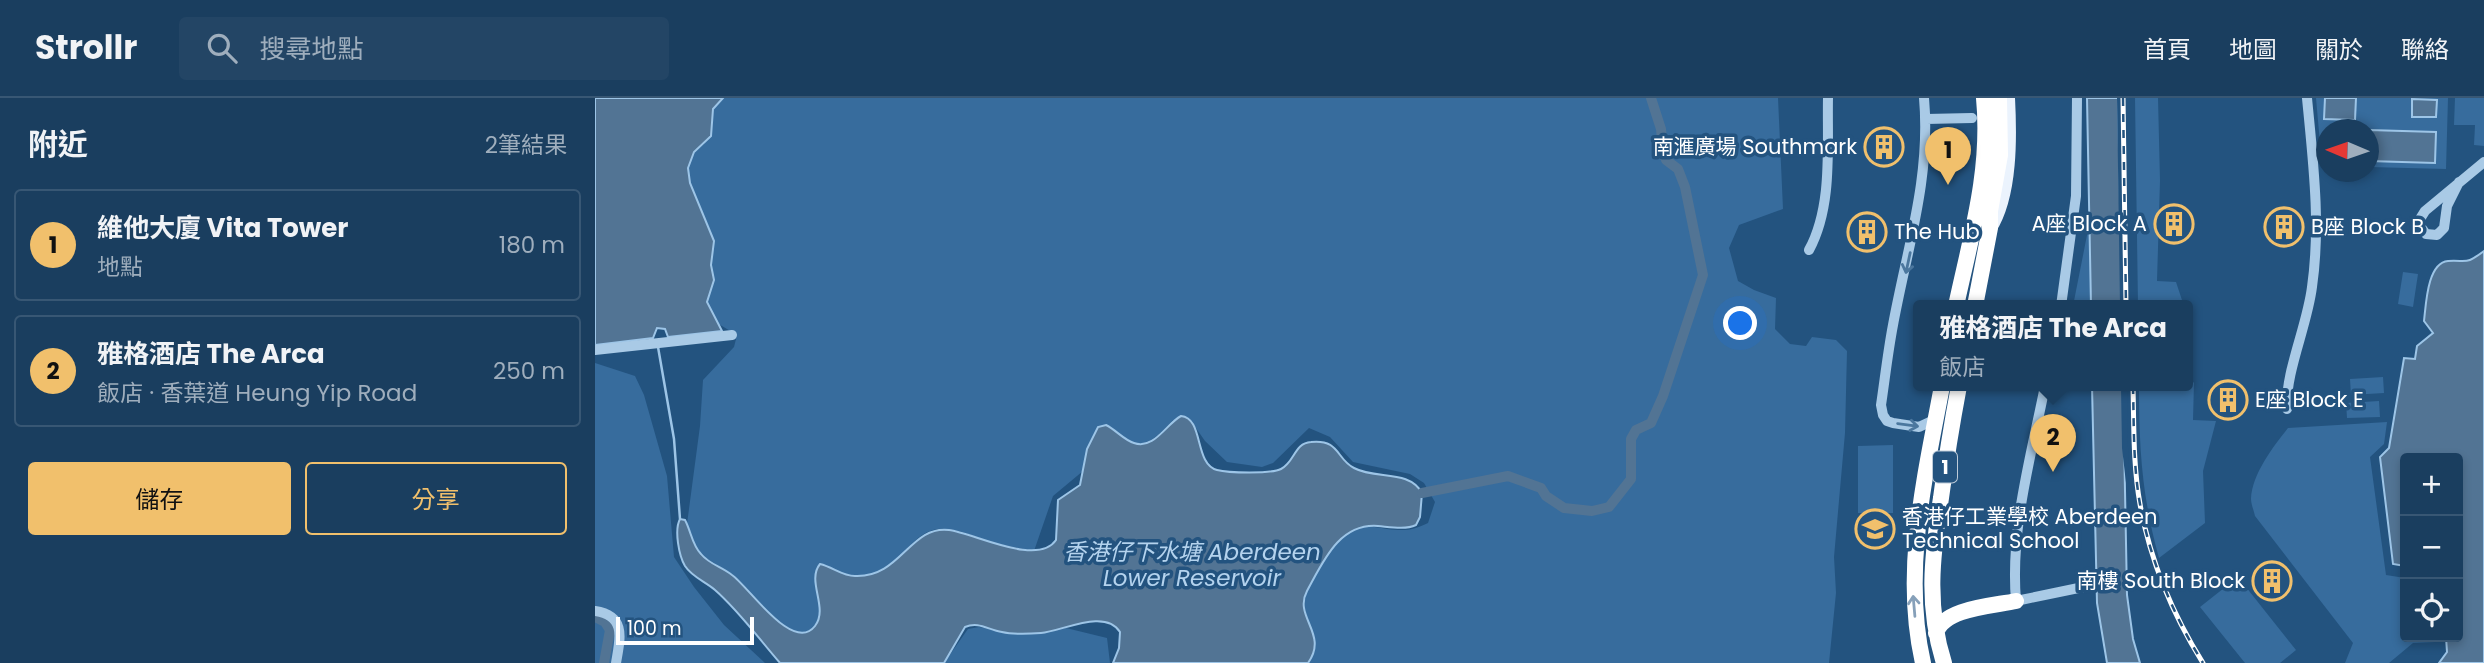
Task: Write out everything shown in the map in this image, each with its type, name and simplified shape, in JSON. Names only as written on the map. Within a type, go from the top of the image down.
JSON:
[{"type":"highway","points":[[1976,300],[2000,155],[1989,104]]},
{"type":"highway","points":[[1958,300],[1971,235],[1978,216],[1989,104]]},
{"type":"highway","name":"1","points":[[1923,663],[1913,606],[1913,576],[1940,391]]},
{"type":"highway","name":"1","points":[[1944,663],[1936,633],[1931,583],[1939,507],[1958,391]]},
{"type":"highway","points":[[1931,583],[1943,604],[1957,613]]},
{"type":"highway","points":[[1936,633],[1940,623],[1957,613],[2017,601]]},
{"type":"street","points":[[1809,250],[1818,233],[1825,199],[1828,98]]},
{"type":"street","points":[[1924,98],[1924,173],[1893,324],[1881,405],[1883,415],[1887,421],[1893,423],[1919,428],[1935,419]]},
{"type":"street","points":[[2062,300],[2076,196],[2077,98]]},
{"type":"street","points":[[2287,409],[2288,385],[2308,312],[2316,248],[2316,205],[2307,98]]},
{"type":"street","points":[[1926,119],[1989,104]]},
{"type":"street","points":[[2459,182],[2447,206],[2444,228],[2437,235],[2426,234],[2420,226],[2421,216],[2459,182],[2484,162]]},
{"type":"street","points":[[595,350],[732,335]]},
{"type":"street","points":[[2044,391],[2018,522],[2015,561],[2017,601],[2093,585]]},
{"type":"street","points":[[595,611],[610,616],[618,625],[620,634],[616,663]]},
{"type":"shaded area","points":[[723,98],[1778,98],[1783,209],[1739,225],[1729,248],[1738,281],[1776,298],[1775,329],[1790,344],[1806,346],[1812,337],[1836,340],[1847,351],[1845,433],[1834,557],[1836,593],[1829,663],[1308,663],[1314,644],[1305,597],[1331,549],[1346,533],[1355,528],[1368,526],[1403,530],[1422,526],[1428,523],[1435,502],[1424,483],[1410,474],[1353,462],[1330,437],[1309,428],[1273,463],[1262,467],[1227,462],[1205,441],[1191,421],[1173,420],[1153,439],[1139,443],[1098,427],[1087,449],[1083,471],[1053,496],[1034,551],[955,530],[940,529],[922,535],[886,569],[875,575],[845,575],[820,564],[816,573],[821,616],[813,628],[799,634],[777,621],[733,575],[701,555],[687,524],[703,380],[734,347],[736,339],[732,332],[717,323],[708,307],[707,297],[714,280],[711,232],[690,183],[688,168],[694,152],[704,144],[712,129],[713,109]]},
{"type":"shaded area","points":[[2135,98],[2158,98],[2160,181],[2157,281],[2176,282],[2182,300],[2138,300]]},
{"type":"shaded area","points":[[2316,98],[2448,98],[2446,169],[2379,167],[2379,119],[2318,119]]},
{"type":"shaded area","points":[[2455,98],[2484,98],[2484,146],[2474,145],[2475,125],[2454,125]]},
{"type":"shaded area","points":[[2089,225],[2091,300],[2074,300]]},
{"type":"shaded area","points":[[2403,272],[2418,274],[2413,307],[2398,304]]},
{"type":"shaded area","points":[[595,363],[635,376],[644,395],[667,476],[674,557],[724,625],[765,663],[595,663]]},
{"type":"shaded area","points":[[2383,377],[2384,393],[2351,395],[2350,379]]},
{"type":"shaded area","points":[[2193,382],[2194,383],[2193,420],[2216,421],[2203,471],[2205,523],[2159,558],[2149,514],[2140,431],[2139,391],[2193,391]]},
{"type":"shaded area","points":[[2379,401],[2380,417],[2347,418],[2346,403]]},
{"type":"shaded area","points":[[2387,422],[2384,444],[2370,457],[2386,575],[2400,577],[2400,642],[2435,642],[2413,643],[2389,663],[2345,663],[2353,643],[2255,516],[2251,501],[2255,480],[2264,461],[2288,428]]},
{"type":"shaded area","points":[[1893,445],[1893,513],[1858,513],[1858,446]]},
{"type":"shaded area","points":[[1893,518],[1893,539],[1858,539],[1858,519]]},
{"type":"shaded area","points":[[2238,577],[2296,650],[2280,663],[2245,663],[2200,607]]},
{"type":"shaded area","points":[[979,627],[1013,634],[1066,628],[1107,638],[1110,663],[944,663],[968,629]]},
{"type":"water","points":[[595,98],[723,98],[713,109],[711,136],[694,152],[688,168],[690,183],[714,241],[711,265],[714,280],[707,302],[722,331],[668,337],[665,329],[657,328],[653,338],[595,345]]},
{"type":"water","points":[[2087,98],[2118,98],[2122,300],[2091,300]]},
{"type":"water","points":[[2325,98],[2356,98],[2355,119],[2324,119]]},
{"type":"water","points":[[2412,99],[2437,100],[2436,117],[2412,117]]},
{"type":"water","points":[[2379,130],[2436,132],[2435,163],[2379,161]]},
{"type":"water","points":[[2484,251],[2484,663],[2439,663],[2447,652],[2446,642],[2463,642],[2463,453],[2400,453],[2400,565],[2393,564],[2380,457],[2389,448],[2404,358],[2415,359],[2417,346],[2433,333],[2424,321],[2432,277],[2441,263],[2470,260]]},
{"type":"water","points":[[2092,391],[2123,391],[2127,595],[2133,639],[2140,663],[2107,663],[2097,603]]},
{"type":"water","name":"香港仔下水塘 Aberdeen Lower Reservoir","points":[[1181,416],[1193,424],[1205,459],[1217,470],[1276,471],[1286,466],[1305,443],[1320,442],[1333,447],[1354,468],[1401,478],[1416,486],[1422,493],[1420,517],[1416,525],[1402,528],[1364,527],[1343,538],[1326,557],[1304,600],[1304,609],[1315,643],[1308,663],[1113,663],[1119,648],[1120,632],[1113,625],[1094,621],[1026,634],[970,625],[965,627],[944,663],[780,663],[724,598],[688,570],[681,556],[677,536],[680,519],[685,520],[698,550],[704,557],[732,575],[784,625],[795,632],[806,632],[815,626],[819,619],[815,578],[820,564],[850,576],[871,574],[895,561],[924,535],[949,530],[1021,549],[1047,547],[1056,540],[1058,500],[1080,485],[1087,449],[1098,427],[1106,425],[1130,442],[1141,444],[1154,440]]},
{"type":"pier","points":[[2117,98],[2121,98],[2125,300],[2120,300]]},
{"type":"pier","points":[[2121,391],[2127,391],[2129,509],[2122,448]]},
{"type":"waterway","points":[[1422,493],[1508,476],[1541,488],[1546,496],[1564,508],[1592,511],[1609,507],[1631,479],[1631,439],[1636,430],[1651,423],[1663,396],[1703,275],[1685,187],[1678,169],[1666,160],[1661,129],[1651,98]]},
{"type":"waterway","points":[[658,347],[674,439],[680,519]]},
{"type":"waterway","points":[[595,617],[605,622],[610,630],[604,663]]},
{"type":"railway","points":[[2123,98],[2126,300]]},
{"type":"railway","points":[[2133,391],[2136,475],[2144,525],[2164,586],[2203,663]]},
{"type":"place","name":"南滙廣場 Southmark","points":[[1884,147]]},
{"type":"place","name":"維他大廈 Vita Tower","points":[[1948,185]]},
{"type":"place","name":"A座 Block A","points":[[2174,224]]},
{"type":"place","name":"B座 Block B","points":[[2284,227]]},
{"type":"place","name":"The Hub","points":[[1867,232]]},
{"type":"place","name":"E座 Block E","points":[[2228,400]]},
{"type":"place","name":"雅格酒店 The Arca","points":[[2053,472]]},
{"type":"place","name":"香港仔工業學校 Aberdeen Technical School","points":[[1875,529]]},
{"type":"place","name":"南樓 South Block","points":[[2272,581]]}]
